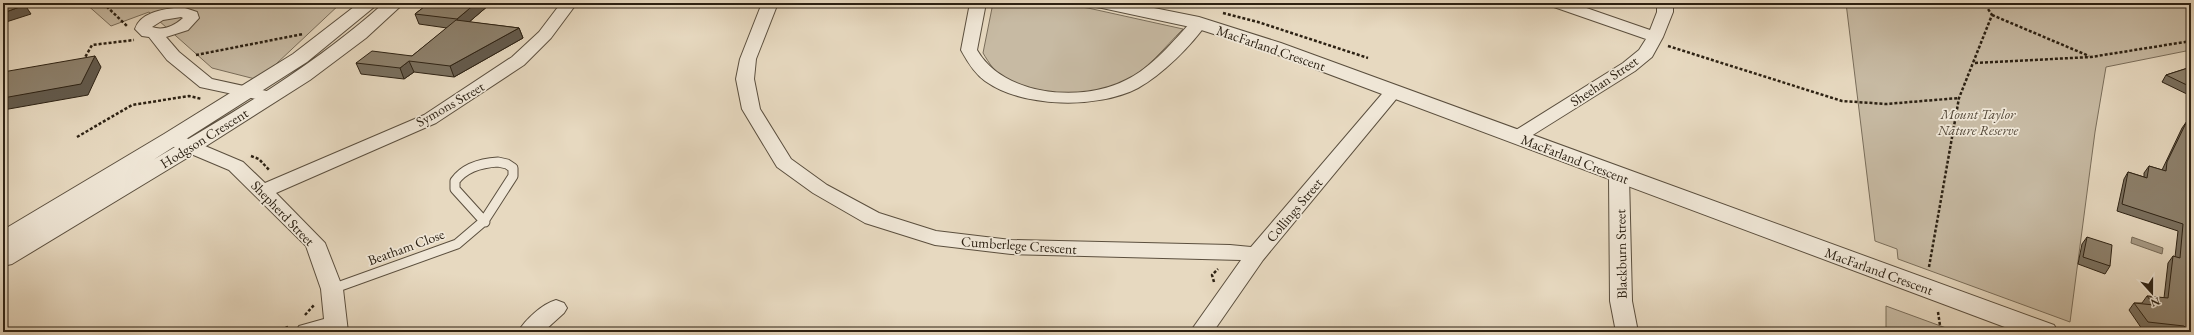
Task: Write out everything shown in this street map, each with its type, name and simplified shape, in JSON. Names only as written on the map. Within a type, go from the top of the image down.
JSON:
[{"type":"street","name":"Hodgson Crescent","points":[[3,240],[172,139],[300,58],[370,3]]},
{"type":"street","name":"Hodgson Crescent","points":[[3,258],[191,147],[324,62],[395,3]]},
{"type":"street","name":"Symons Street","points":[[262,192],[430,119],[518,61],[545,36],[569,3]]},
{"type":"street","name":"Cumberlege Crescent","points":[[770,3],[748,59],[745,79],[751,109],[784,163],[820,189],[872,218],[935,238],[1011,247],[1230,252],[1256,255]]},
{"type":"street","points":[[978,3],[969,50],[976,64],[992,79],[1017,89],[1044,95],[1074,97],[1106,94],[1131,85],[1154,71],[1199,23]]},
{"type":"street","name":"MacFarland Crescent","points":[[1102,3],[1199,23],[1274,47],[1619,176],[2044,332]]},
{"type":"street","points":[[1557,3],[1654,39]]},
{"type":"street","name":"Sheehan Street","points":[[1517,137],[1629,67],[1646,53],[1654,39],[1665,12],[1665,3]]},
{"type":"street","points":[[147,36],[206,83],[270,97]]},
{"type":"street","name":"Collings Street","points":[[1211,328],[1256,255],[1393,92]]},
{"type":"street","name":"Shepherd Street","points":[[172,139],[236,166],[315,243],[332,289],[336,328]]},
{"type":"street","name":"Blackburn Street","points":[[1619,176],[1621,301],[1627,332]]},
{"type":"street","points":[[529,332],[556,308]]},
{"type":"street","points":[[299,326],[336,328]]},
{"type":"lane","name":"Beatham Close","points":[[332,289],[457,244],[485,222],[513,176],[513,168],[506,163],[489,162],[475,166],[462,173],[455,181],[456,189],[485,222]]},
{"type":"path","points":[[103,3],[129,29]]},
{"type":"path","points":[[1984,3],[1992,15],[2091,57]]},
{"type":"path","points":[[1220,12],[1258,22],[1368,58]]},
{"type":"path","points":[[1929,267],[1959,98],[1975,63],[1992,15]]},
{"type":"path","points":[[177,59],[305,33]]},
{"type":"path","points":[[81,64],[92,45],[147,36]]},
{"type":"path","points":[[1654,39],[1814,94],[1861,105],[1959,98]]},
{"type":"path","points":[[1975,63],[2091,57],[2191,42]]},
{"type":"path","points":[[77,137],[132,105],[189,96],[203,100]]},
{"type":"path","points":[[248,155],[259,159],[273,174]]},
{"type":"path","points":[[276,332],[299,326],[316,304]]},
{"type":"green space","points":[[85,3],[341,3],[259,80],[212,68],[149,12],[111,26]]},
{"type":"green space","points":[[993,3],[1051,3],[1088,8],[1183,29],[1148,65],[1124,82],[1096,92],[1064,94],[1048,92],[1018,84],[1001,76],[995,71],[985,57],[983,53]]},
{"type":"green space","name":"Mount Taylor Nature Reserve","points":[[1846,3],[2191,3],[2191,50],[2106,67],[2095,132],[2070,322],[1898,259],[1897,249],[1875,241]]},
{"type":"green space","points":[[1886,306],[1957,332],[1886,332]]},
{"type":"shaded area","points":[[2132,237],[2163,248],[2162,254],[2131,243]]},
{"type":"building","points":[[3,3],[23,3],[25,5],[3,13]]},
{"type":"building","points":[[429,3],[476,3],[457,19],[415,14]]},
{"type":"building","points":[[456,20],[519,28],[450,66],[409,61],[400,68],[356,63],[372,51],[412,56]]},
{"type":"building","points":[[95,56],[81,84],[3,98],[3,72]]},
{"type":"building","points":[[2191,67],[2191,87],[2166,75]]},
{"type":"building","points":[[2191,119],[2191,331],[2189,331],[2184,326],[2148,322],[2134,303],[2154,305],[2147,296],[2168,298],[2173,256],[2180,258],[2183,224],[2122,204],[2128,172],[2147,178],[2149,166],[2166,171],[2167,162],[2187,121]]},
{"type":"building","points":[[2087,237],[2112,245],[2110,266],[2083,257]]}]
